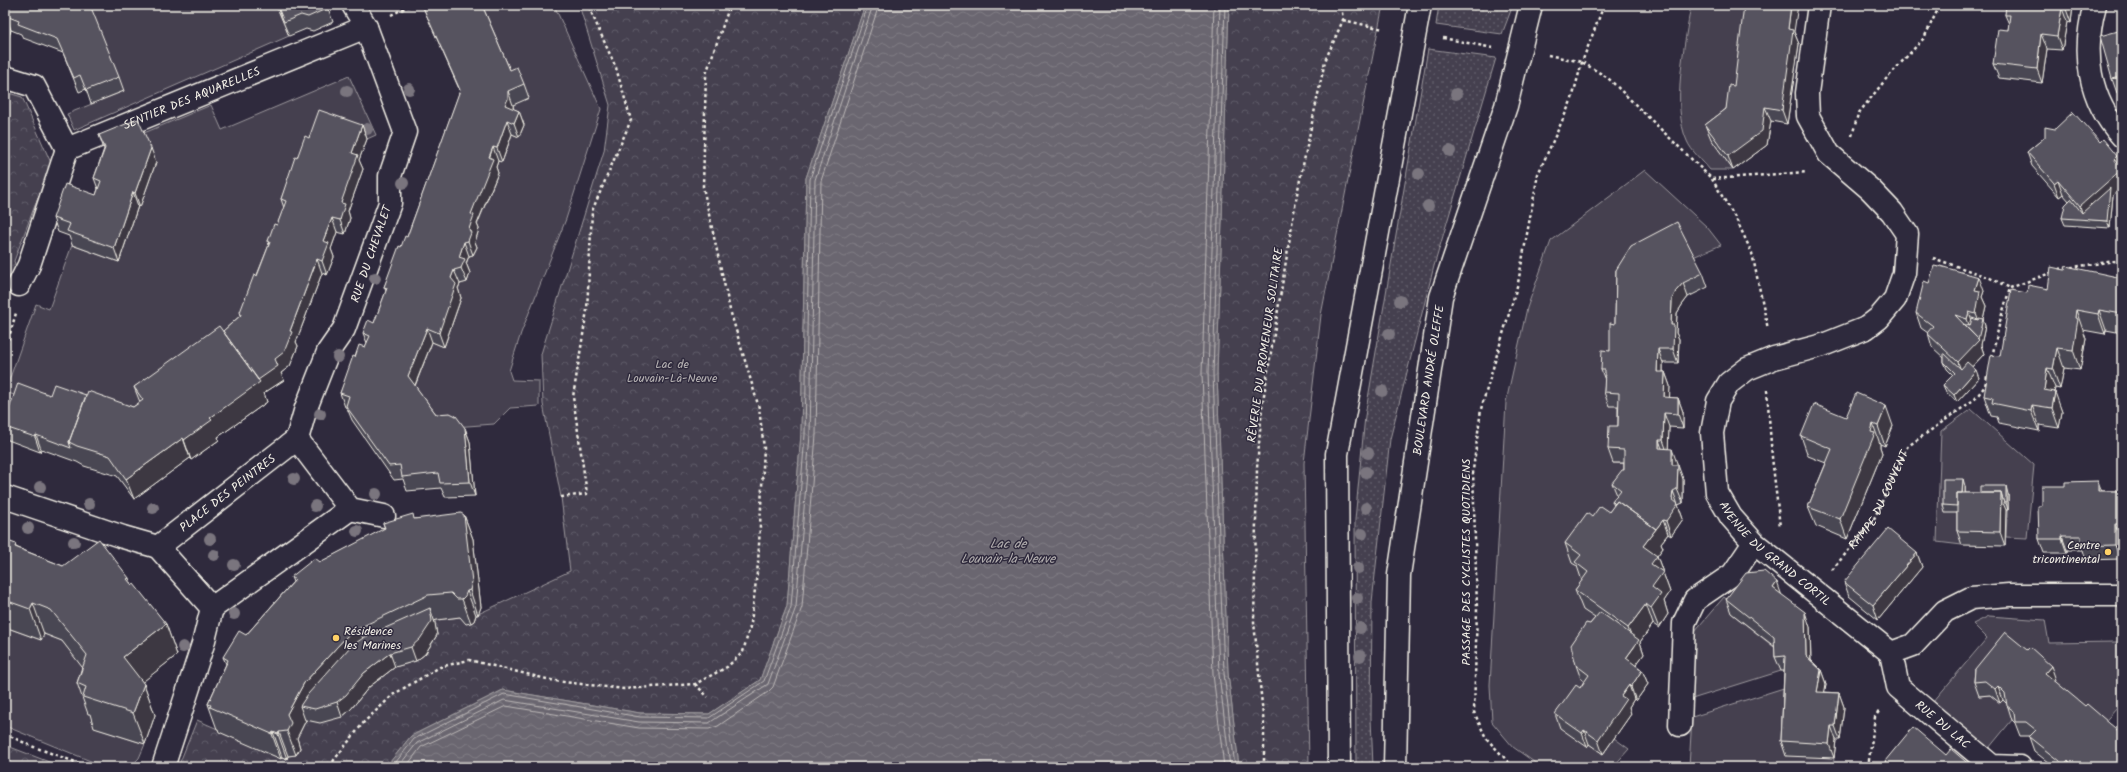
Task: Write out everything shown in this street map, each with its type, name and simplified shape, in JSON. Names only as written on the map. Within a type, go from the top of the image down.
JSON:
[{"type":"street","name":"RUE DU CHEVALET","points":[[297,439],[306,408],[328,352],[344,329],[390,203],[390,176],[405,132],[366,27],[353,5]]},
{"type":"street","points":[[1339,767],[1337,454],[1420,5]]},
{"type":"street","name":"BOULEVARD ANDRÉ OLEFFE","points":[[1395,767],[1399,575],[1441,297],[1506,106],[1531,5]]},
{"type":"street","name":"AVENUE DU GRAND CORTIL","points":[[1819,5],[1807,92],[1808,116],[1829,154],[1871,190],[1892,212],[1907,234],[1904,272],[1895,299],[1879,318],[1866,328],[1823,345],[1774,358],[1747,369],[1729,383],[1718,401],[1712,433],[1717,493],[1731,517],[1754,542],[1890,653]]},
{"type":"street","points":[[2095,5],[2089,25],[2087,45],[2093,89],[2102,110],[2122,136]]},
{"type":"street","name":"SENTIER DES AQUARELLES","points":[[67,149],[366,27]]},
{"type":"street","points":[[5,77],[34,86],[67,149],[29,265],[19,285]]},
{"type":"street","points":[[297,439],[350,509],[384,516]]},
{"type":"street","name":"PLACE DES PEINTRES","points":[[158,547],[297,439]]},
{"type":"street","points":[[5,497],[123,537],[158,547],[212,608]]},
{"type":"street","points":[[163,767],[203,644],[212,608],[350,509]]},
{"type":"street","points":[[1680,725],[1684,623],[1694,600],[1733,574],[1754,542]]},
{"type":"street","points":[[1890,653],[1913,644],[1944,612],[1971,598],[2009,595],[2122,595]]},
{"type":"street","name":"RUE DU LAC","points":[[1890,653],[1898,687],[1992,766],[2020,767]]},
{"type":"path","points":[[561,497],[587,494],[573,396],[587,310],[592,211],[631,120],[616,68],[588,5]]},
{"type":"path","points":[[330,767],[364,722],[394,694],[440,667],[469,660],[555,681],[624,689],[695,684],[727,667],[743,652],[752,623],[759,557],[764,448],[759,408],[730,310],[703,187],[706,74],[730,5]]},
{"type":"path","points":[[1341,5],[1343,20],[1383,29]]},
{"type":"path","name":"PASSAGE DES CYCLISTES QUOTIDIENS","points":[[1513,767],[1486,738],[1474,712],[1478,610],[1473,470],[1482,409],[1518,283],[1538,174],[1572,100],[1582,62],[1604,5]]},
{"type":"path","points":[[1712,180],[1811,171],[1829,154],[1849,146],[1858,114],[1886,79],[1924,38],[1940,5]]},
{"type":"path","name":"RÊVERIE DU PROMENEUR SOLITAIRE","points":[[1264,767],[1264,726],[1254,622],[1257,476],[1262,407],[1297,194],[1320,83],[1325,60],[1343,20]]},
{"type":"path","points":[[1438,37],[1497,49]]},
{"type":"path","points":[[1546,55],[1582,62],[1608,78],[1712,180],[1737,221],[1752,253],[1768,329]]},
{"type":"path","points":[[1905,250],[1990,278],[2010,288],[2059,270],[2122,260]]},
{"type":"path","points":[[5,351],[18,308],[19,285]]},
{"type":"path","points":[[1990,364],[2000,320],[2010,288]]},
{"type":"path","name":"RAMPE DU COUVENT","points":[[1814,592],[1873,521],[1907,447],[1975,399],[1985,386],[1988,372]]},
{"type":"path","points":[[1767,388],[1772,457],[1782,542],[1776,560]]},
{"type":"path","points":[[695,684],[708,697]]},
{"type":"path","points":[[1868,767],[1875,717]]},
{"type":"path","points":[[5,734],[34,747],[89,767]]},
{"type":"green space","points":[[57,5],[276,5],[289,36],[74,130],[67,114],[124,91]]},
{"type":"green space","points":[[468,5],[554,5],[601,109],[566,219],[521,333],[509,371],[512,380],[539,381],[539,406],[510,408],[494,424],[441,428],[413,390],[432,342],[444,347],[461,298],[457,292],[460,284],[467,282],[464,271],[469,256],[473,255],[476,247],[474,243],[479,229],[476,228],[498,173],[494,171],[498,161],[502,162],[512,134],[519,137],[513,105],[515,84]]},
{"type":"green space","name":"Lac de Louvain-Là-Neuve","points":[[579,5],[865,5],[806,178],[801,434],[787,606],[760,680],[709,714],[640,713],[503,690],[411,736],[386,767],[178,767],[197,720],[220,730],[220,732],[281,758],[287,759],[288,756],[296,755],[300,748],[296,739],[305,720],[342,717],[351,709],[369,687],[395,667],[416,661],[425,654],[437,635],[435,623],[437,620],[460,617],[466,623],[472,622],[476,615],[570,571],[561,497],[543,404],[541,354],[604,151],[610,105]]},
{"type":"green space","points":[[1229,5],[1383,5],[1321,315],[1304,463],[1309,767],[1239,767],[1228,673],[1217,373]]},
{"type":"green space","points":[[1439,5],[1513,5],[1502,34],[1436,25]]},
{"type":"green space","points":[[1691,5],[1751,5],[1739,100],[1711,139],[1733,170],[1710,170],[1689,145],[1682,127],[1680,110],[1681,74]]},
{"type":"green space","points":[[1428,49],[1496,58],[1434,266],[1390,439],[1372,602],[1371,718],[1373,767],[1356,767],[1355,520],[1365,416]]},
{"type":"green space","points":[[349,76],[376,135],[367,139],[324,124],[245,326],[150,420],[24,398],[5,392],[36,304],[49,309],[72,245],[119,262],[138,206],[140,207],[144,133],[211,105],[222,130]]},
{"type":"green space","points":[[5,92],[22,97],[51,163],[14,261],[16,267],[13,274],[9,275],[5,283]]},
{"type":"green space","points":[[1645,170],[1707,227],[1721,245],[1693,257],[1624,407],[1613,463],[1629,464],[1588,575],[1605,626],[1594,689],[1589,744],[1603,754],[1614,738],[1629,749],[1613,767],[1541,767],[1513,747],[1492,722],[1490,685],[1506,402],[1527,308],[1551,241]]},
{"type":"green space","points":[[1971,409],[2034,465],[2027,538],[2006,537],[2008,494],[1983,493],[1982,507],[1965,507],[1965,486],[1946,486],[1945,512],[1962,513],[1962,545],[1937,542],[1941,431]]},
{"type":"green space","points":[[1724,597],[1736,607],[1731,613],[1779,651],[1781,671],[1692,699],[1694,632]]},
{"type":"green space","points":[[1989,616],[2045,620],[2049,643],[2117,642],[2117,708],[2101,726],[2051,687],[2056,680],[1979,696],[1990,695],[2000,703],[2003,700],[2011,707],[2012,720],[1989,748],[1933,702],[1987,638],[1973,624]]},
{"type":"green space","points":[[5,627],[41,640],[44,634],[62,641],[98,686],[98,718],[95,728],[145,744],[139,758],[132,765],[125,762],[123,767],[105,767],[5,726]]},
{"type":"green space","points":[[1790,686],[1834,758],[1833,767],[1689,767],[1692,717]]},
{"type":"green space","points":[[5,745],[62,767],[5,767]]},
{"type":"water","name":"Lac de Louvain-la-Neuve","points":[[865,5],[1229,5],[1217,373],[1228,673],[1239,767],[386,767],[411,736],[503,690],[640,713],[709,714],[760,680],[787,606],[801,434],[806,178]]},
{"type":"building","points":[[5,5],[90,5],[119,77],[86,90],[80,75],[74,78],[57,39],[18,24],[19,21],[6,16],[5,19]]},
{"type":"building","points":[[277,5],[327,5],[328,8],[308,17],[301,15],[284,22]]},
{"type":"building","points":[[422,5],[469,5],[470,7],[474,5],[482,5],[510,70],[517,67],[524,84],[508,91],[508,99],[505,105],[519,111],[514,123],[507,120],[497,148],[493,147],[489,157],[493,159],[471,214],[474,215],[469,229],[471,233],[468,241],[464,242],[459,257],[465,259],[461,268],[454,270],[451,278],[456,284],[439,333],[427,328],[408,376],[436,414],[450,413],[456,416],[465,428],[470,482],[440,483],[438,473],[402,477],[400,465],[389,466],[346,406],[349,396],[340,393],[353,356],[355,357],[359,345],[365,347],[370,336],[363,333],[368,320],[374,323],[387,288],[384,287],[399,246],[401,247],[405,236],[407,237],[460,90]]},
{"type":"building","points":[[1744,5],[1791,5],[1788,29],[1793,30],[1782,110],[1765,107],[1762,131],[1728,156],[1705,125],[1726,109],[1729,85],[1734,86]]},
{"type":"building","points":[[2006,5],[2066,5],[2066,9],[2062,8],[2057,36],[2041,34],[2037,69],[1993,64],[1998,29],[2008,30],[2010,15],[2005,15]]},
{"type":"building","points":[[2122,30],[2122,77],[2112,79],[2100,36]]},
{"type":"building","points":[[319,110],[362,125],[352,153],[358,155],[341,203],[345,204],[340,220],[332,218],[323,241],[329,243],[322,261],[317,259],[290,331],[292,332],[284,352],[275,359],[278,366],[258,380],[223,331],[241,315],[240,312],[254,275],[257,276],[270,242],[268,241],[274,224],[277,225],[286,201],[281,199],[295,157],[297,158],[305,136],[309,138]]},
{"type":"building","points":[[2073,112],[2100,142],[2103,139],[2117,156],[2114,159],[2122,169],[2080,206],[2058,180],[2054,183],[2027,152],[2045,137],[2045,127],[2055,129]]},
{"type":"building","points":[[138,119],[151,148],[135,193],[133,192],[114,248],[67,231],[70,224],[53,218],[65,184],[96,195],[101,181],[94,178],[105,148],[99,135]]},
{"type":"building","points":[[2110,188],[2107,221],[2062,218],[2065,205],[2071,199],[2082,213]]},
{"type":"building","points":[[1677,222],[1703,273],[1683,283],[1676,291],[1672,299],[1671,325],[1674,325],[1673,349],[1658,349],[1657,372],[1665,372],[1664,397],[1678,398],[1678,414],[1664,413],[1663,440],[1659,440],[1659,448],[1672,449],[1672,465],[1678,465],[1677,489],[1673,491],[1672,499],[1678,504],[1666,521],[1663,520],[1656,529],[1617,501],[1615,504],[1612,501],[1621,490],[1612,483],[1622,470],[1624,470],[1624,450],[1608,449],[1609,426],[1618,426],[1619,393],[1604,392],[1605,370],[1601,370],[1602,350],[1610,351],[1610,323],[1615,324],[1616,270],[1631,246]]},
{"type":"building","points":[[1934,266],[1940,266],[1979,277],[1975,290],[1980,291],[1976,314],[1969,312],[1967,319],[1955,315],[1979,340],[1958,362],[1927,333],[1933,326],[1916,313],[1924,281],[1929,283]]},
{"type":"building","points":[[2066,266],[2122,278],[2122,314],[2099,310],[2098,314],[2076,310],[2075,318],[2078,319],[2073,350],[2057,348],[2053,369],[2047,368],[2044,390],[2055,392],[2052,408],[2032,405],[2031,411],[1992,403],[1993,398],[1984,396],[1991,355],[2000,356],[2011,290],[2027,293],[2028,285],[2048,289],[2051,267],[2065,270]]},
{"type":"building","points":[[1972,318],[1978,320],[1979,318],[1983,319],[1978,339],[1963,324],[1970,326]]},
{"type":"building","points":[[219,326],[260,382],[210,418],[212,420],[184,440],[183,438],[126,479],[110,456],[77,446],[69,442],[88,391],[133,407],[143,400],[134,387]]},
{"type":"building","points":[[1944,353],[1961,369],[1967,362],[1976,370],[1954,395],[1943,385],[1955,373],[1944,362]]},
{"type":"building","points":[[18,383],[50,395],[54,384],[86,395],[69,442],[71,448],[36,435],[35,437],[5,427],[5,421]]},
{"type":"building","points":[[1856,393],[1886,406],[1878,426],[1873,424],[1871,432],[1875,433],[1840,519],[1808,507],[1832,449],[1801,436],[1814,404],[1846,417]]},
{"type":"building","points":[[1943,479],[1963,479],[1962,493],[1957,493],[1957,506],[1943,505]]},
{"type":"building","points":[[2098,481],[2098,491],[2122,491],[2122,524],[2115,524],[2115,545],[2081,546],[2081,536],[2062,536],[2062,539],[2039,539],[2038,506],[2042,506],[2042,486],[2065,486],[2065,482]]},
{"type":"building","points":[[1980,486],[2006,486],[2006,503],[2004,503],[2001,493],[1980,493]]},
{"type":"building","points":[[1957,493],[2001,493],[2000,532],[1957,531]]},
{"type":"building","points":[[1617,501],[1656,529],[1643,546],[1657,556],[1651,564],[1663,572],[1652,587],[1661,594],[1651,608],[1646,604],[1628,628],[1575,590],[1588,572],[1575,562],[1581,555],[1565,543],[1587,513],[1592,517],[1600,506],[1609,512]]},
{"type":"building","name":"Résidence les Marines","points":[[461,513],[464,515],[472,582],[470,590],[467,591],[462,599],[457,599],[451,593],[428,595],[359,628],[347,636],[304,683],[287,714],[291,723],[287,731],[279,732],[278,734],[273,732],[272,734],[210,707],[211,705],[208,704],[228,660],[223,657],[239,631],[246,635],[295,580],[291,577],[315,558],[320,562],[385,528],[383,523],[413,514],[414,519]]},
{"type":"building","points":[[1888,529],[1917,553],[1873,605],[1844,582]]},
{"type":"building","points":[[99,539],[129,578],[127,579],[132,585],[134,584],[166,624],[123,657],[144,684],[133,713],[83,697],[86,687],[77,683],[87,655],[51,610],[33,603],[30,609],[5,600],[5,540],[16,544],[15,547],[63,566]]},
{"type":"building","points":[[1764,571],[1777,582],[1773,588],[1805,612],[1806,656],[1821,670],[1817,692],[1839,693],[1835,726],[1831,726],[1829,744],[1781,741],[1785,656],[1775,657],[1774,637],[1726,599],[1746,573]]},
{"type":"building","points":[[430,608],[432,621],[420,639],[411,647],[390,653],[364,673],[346,695],[337,702],[315,709],[300,706],[308,694],[350,647],[363,638]]},
{"type":"building","points":[[1600,612],[1639,640],[1626,658],[1642,670],[1631,687],[1629,685],[1621,696],[1626,699],[1598,740],[1584,730],[1582,733],[1555,714],[1576,685],[1580,688],[1589,675],[1576,665],[1571,645],[1586,623],[1590,624]]},
{"type":"building","points":[[2005,632],[2027,650],[2030,647],[2051,666],[2045,673],[2085,706],[2087,704],[2122,734],[2122,767],[2075,767],[2068,760],[2064,765],[2029,737],[2036,730],[2026,722],[2015,722],[2014,711],[2007,706],[2005,693],[1998,686],[1995,689],[1985,681],[1974,682],[1975,669]]},
{"type":"building","points":[[1913,727],[1946,755],[1951,749],[1972,767],[1892,767],[1885,761]]},
{"type":"place","name":"Centre tricontinental","points":[[2108,552]]},
{"type":"place","name":"Résidence les Marines","points":[[336,638]]}]
